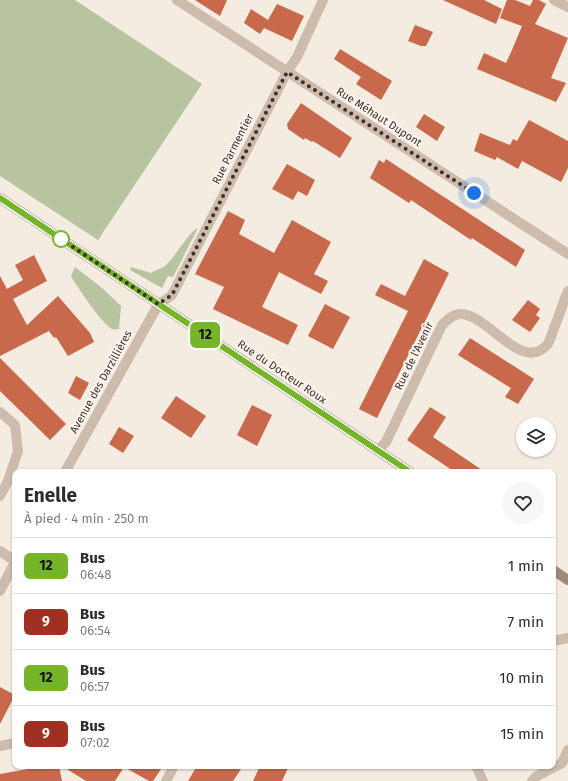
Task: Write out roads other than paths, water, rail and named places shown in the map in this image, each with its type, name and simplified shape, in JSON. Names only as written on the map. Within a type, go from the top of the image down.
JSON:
[{"type":"street","name":"Rue Méhaut Dupont","points":[[178,0],[568,254]]},
{"type":"street","name":"Rue Parmentier","points":[[158,304],[172,295],[287,72],[297,57],[323,0]]},
{"type":"street","points":[[554,0],[568,7]]},
{"type":"street","name":"Rue du Docteur Roux","points":[[0,198],[406,469]]},
{"type":"street","name":"Rue de l'Avenir","points":[[378,450],[386,442],[442,325],[450,317],[459,314],[468,315],[518,350],[530,353],[539,352],[548,344],[568,291]]},
{"type":"street","name":"Avenue des Darzillières","points":[[67,469],[158,304]]},
{"type":"street","points":[[0,412],[15,425],[18,451],[8,481],[0,496]]},
{"type":"street","points":[[0,551],[12,559]]},
{"type":"street","points":[[0,591],[12,567]]},
{"type":"street","points":[[556,572],[568,580]]},
{"type":"street","points":[[556,640],[568,638]]},
{"type":"street","points":[[0,746],[12,744]]},
{"type":"street","points":[[556,766],[562,763],[568,750]]},
{"type":"street","points":[[166,781],[172,769]]},
{"type":"street","points":[[477,769],[483,781]]},
{"type":"street","points":[[532,781],[537,776],[550,769]]}]
